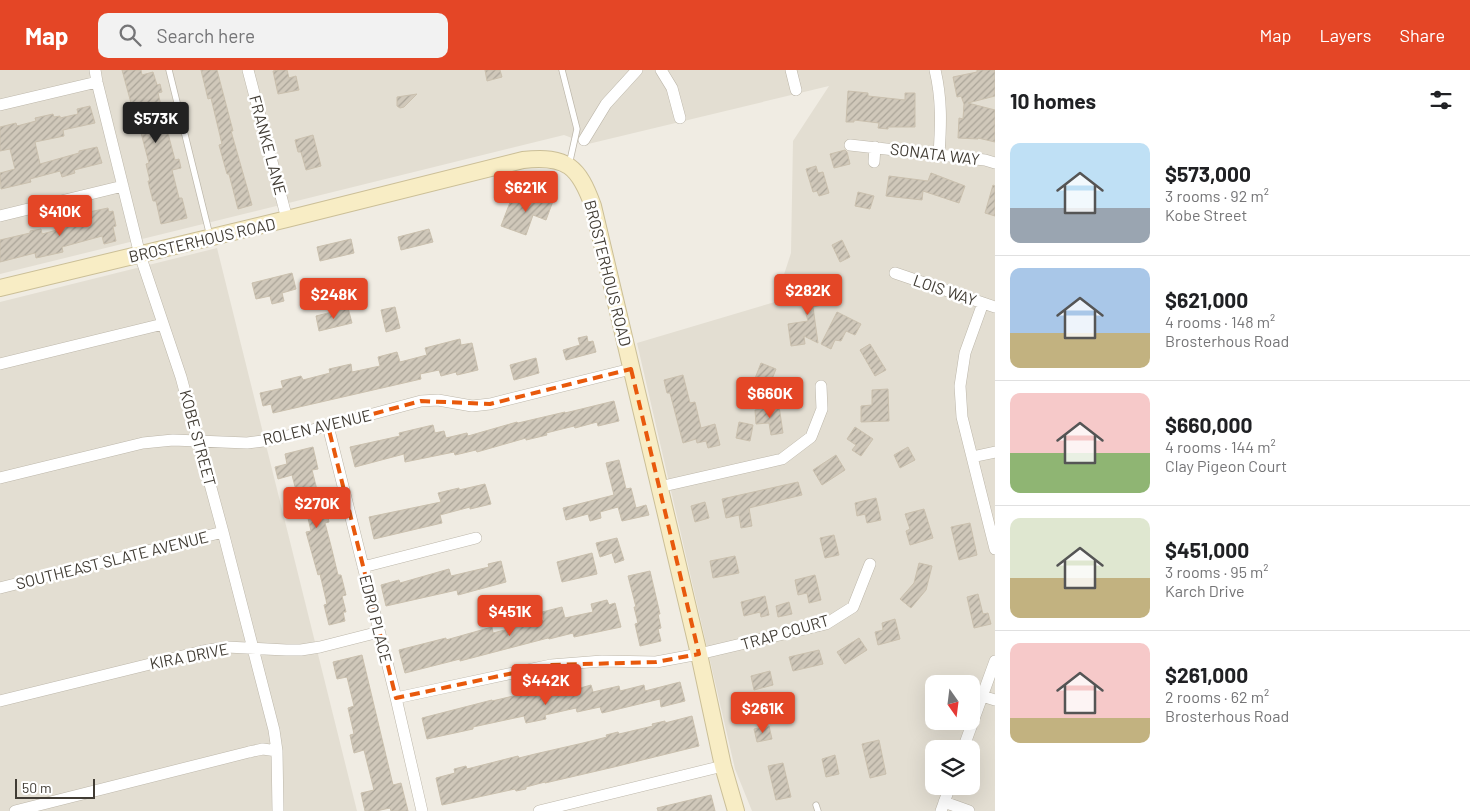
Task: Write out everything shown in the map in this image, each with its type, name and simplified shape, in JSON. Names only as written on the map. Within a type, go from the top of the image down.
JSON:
[{"type":"street","name":"KOBE STREET","points":[[95,70],[140,255],[181,377],[274,730],[277,751],[278,811]]},
{"type":"street","name":"FRANKE LANE","points":[[248,70],[288,219]]},
{"type":"street","points":[[584,140],[606,104],[637,70]]},
{"type":"street","points":[[661,70],[672,88],[680,118]]},
{"type":"street","points":[[791,70],[796,90]]},
{"type":"street","points":[[935,70],[942,120],[939,154]]},
{"type":"street","points":[[0,105],[97,82]]},
{"type":"street","name":"SONATA WAY","points":[[850,145],[939,154],[995,163]]},
{"type":"street","name":"SONATA WAY","points":[[874,162],[875,147]]},
{"type":"street","name":"BROSTERHOUS ROAD","points":[[0,288],[523,160],[538,158],[554,160],[568,165],[580,176],[593,206],[699,654],[723,766],[736,811]]},
{"type":"street","points":[[0,216],[123,186]]},
{"type":"street","name":"LOIS WAY","points":[[896,273],[995,307]]},
{"type":"street","points":[[983,303],[965,354],[960,386],[962,417],[995,549]]},
{"type":"street","points":[[0,364],[163,324]]},
{"type":"street","name":"ROLEN AVENUE","points":[[0,478],[143,443],[172,440],[255,442],[271,440],[421,401],[438,400],[472,406],[490,404],[631,369]]},
{"type":"street","points":[[659,487],[782,459],[811,437],[822,408],[821,386]]},
{"type":"street","name":"EDRO PLACE","points":[[328,426],[396,698],[422,811]]},
{"type":"street","points":[[972,457],[995,452]]},
{"type":"street","name":"SOUTHEAST SLATE AVENUE","points":[[0,588],[223,532]]},
{"type":"street","points":[[362,567],[476,538]]},
{"type":"street","name":"TRAP COURT","points":[[396,698],[551,665],[602,661],[656,662],[699,654],[826,624],[854,607],[870,564]]},
{"type":"street","name":"KIRA DRIVE","points":[[0,701],[203,651],[227,647],[301,650],[379,632]]},
{"type":"street","points":[[966,740],[995,661]]},
{"type":"street","points":[[982,696],[995,700]]},
{"type":"street","points":[[15,811],[249,752],[263,749],[277,751]]},
{"type":"street","points":[[539,811],[723,766]]},
{"type":"street","points":[[947,795],[943,807],[969,811]]},
{"type":"lane","points":[[169,70],[210,238]]},
{"type":"lane","points":[[562,70],[577,129],[568,165]]},
{"type":"highlighted area","points":[[631,369],[699,654],[656,662],[551,665],[396,698],[328,426],[421,401],[490,404]]},
{"type":"shaded area","points":[[0,70],[995,70],[995,811],[752,811],[735,769],[637,343],[775,302],[791,253],[793,141],[829,86],[588,144],[564,135],[0,274]]},
{"type":"shaded area","points":[[217,248],[357,811],[0,811],[0,302]]},
{"type":"building","points":[[122,70],[141,70],[142,75],[153,72],[157,85],[160,84],[162,92],[158,93],[165,122],[175,160],[179,159],[181,168],[172,170],[179,198],[182,198],[187,218],[161,224],[156,201],[153,201],[148,181],[150,181],[146,164],[149,163],[137,113],[134,114]]},
{"type":"building","points":[[201,70],[217,70],[233,131],[231,131],[252,205],[238,209],[219,145],[222,144],[211,98],[208,99]]},
{"type":"building","points":[[287,70],[289,78],[296,76],[299,90],[278,94],[273,71]]},
{"type":"building","points":[[485,70],[500,70],[502,77],[487,81]]},
{"type":"building","points":[[977,70],[995,70],[995,96],[968,103],[995,110],[995,142],[978,138],[958,138],[959,118],[963,119],[964,104],[961,96],[957,97],[953,77],[977,72]]},
{"type":"building","points":[[848,91],[868,93],[868,96],[905,100],[905,93],[915,93],[915,127],[888,127],[888,129],[878,128],[879,123],[854,120],[854,122],[846,122]]},
{"type":"building","points":[[417,94],[404,107],[400,108],[397,106],[397,97]]},
{"type":"building","points":[[90,106],[95,123],[63,130],[64,136],[35,142],[40,164],[97,147],[102,163],[74,170],[75,173],[62,177],[60,171],[30,179],[31,182],[1,189],[0,173],[15,169],[10,149],[0,151],[0,127],[16,123],[17,126],[36,121],[35,118],[53,114],[54,117],[60,116],[60,118],[78,114],[77,109]]},
{"type":"building","points":[[313,135],[321,166],[306,170],[301,152],[298,152],[295,140]]},
{"type":"building","points":[[845,150],[850,164],[834,168],[830,154]]},
{"type":"building","points":[[816,166],[818,173],[823,172],[829,193],[819,196],[817,191],[813,192],[806,169]]},
{"type":"building","points":[[931,173],[965,186],[959,203],[923,191],[922,200],[886,196],[889,176],[928,181]]},
{"type":"building","points":[[993,185],[995,186],[995,216],[985,213]]},
{"type":"building","points":[[858,192],[874,196],[870,209],[855,206]]},
{"type":"building","points":[[530,193],[553,201],[546,220],[533,215],[526,235],[501,226],[512,197],[527,202]]},
{"type":"building","points":[[108,208],[109,212],[113,211],[116,226],[113,227],[116,241],[104,244],[102,236],[62,247],[63,252],[36,258],[35,253],[0,262],[0,240],[41,229],[42,234],[61,229],[60,225],[90,217],[89,212]]},
{"type":"building","points":[[429,229],[433,242],[401,250],[398,237]]},
{"type":"building","points":[[351,239],[354,253],[320,261],[317,247]]},
{"type":"building","points":[[842,240],[850,257],[840,262],[832,245]]},
{"type":"building","points":[[292,273],[296,289],[282,293],[284,301],[272,304],[270,296],[256,299],[252,283]]},
{"type":"building","points":[[819,277],[826,304],[813,307],[818,343],[804,336],[805,344],[791,346],[788,324],[808,321],[801,296],[814,293],[810,280]]},
{"type":"building","points":[[395,307],[400,328],[386,332],[381,310]]},
{"type":"building","points":[[348,308],[352,323],[319,331],[316,316]]},
{"type":"building","points":[[837,312],[861,324],[855,335],[846,331],[841,341],[835,340],[831,349],[821,344]]},
{"type":"building","points":[[587,336],[588,342],[593,341],[596,352],[566,360],[563,350],[580,345],[578,338]]},
{"type":"building","points":[[460,339],[461,345],[472,343],[478,370],[457,375],[456,372],[441,376],[439,370],[420,374],[421,379],[273,413],[271,404],[263,406],[260,393],[283,388],[281,381],[301,376],[303,380],[330,373],[329,369],[351,364],[352,372],[380,366],[378,357],[397,352],[400,362],[427,355],[425,348]]},
{"type":"building","points":[[870,344],[886,370],[875,376],[860,350]]},
{"type":"building","points":[[536,358],[539,373],[514,380],[510,365]]},
{"type":"building","points":[[761,363],[776,369],[769,387],[754,381]]},
{"type":"building","points":[[683,375],[690,403],[695,402],[701,428],[715,424],[720,445],[708,448],[706,441],[697,443],[696,439],[683,443],[670,393],[667,393],[664,380]]},
{"type":"building","points":[[888,389],[889,421],[861,422],[861,406],[872,405],[872,390]]},
{"type":"building","points":[[614,401],[619,421],[598,426],[597,422],[575,428],[574,426],[546,433],[547,435],[526,440],[526,438],[477,452],[476,450],[455,455],[454,452],[405,462],[404,454],[355,467],[350,447],[400,436],[399,433],[433,425],[435,433],[444,431],[446,438],[467,433],[468,436],[517,422]]},
{"type":"building","points":[[779,406],[783,433],[771,435],[769,423],[756,424],[755,410]]},
{"type":"building","points":[[739,422],[753,425],[750,441],[736,438]]},
{"type":"building","points":[[855,427],[873,439],[861,456],[852,450],[856,445],[847,439]]},
{"type":"building","points":[[313,447],[318,469],[312,470],[320,502],[324,501],[329,522],[325,523],[338,575],[341,575],[346,595],[342,596],[346,612],[343,612],[345,621],[329,625],[324,605],[327,604],[320,574],[318,575],[306,532],[311,531],[304,501],[299,502],[292,475],[278,479],[275,467],[287,464],[285,454]]},
{"type":"building","points":[[908,447],[915,460],[900,468],[894,455]]},
{"type":"building","points":[[836,455],[845,470],[822,485],[813,470]]},
{"type":"building","points":[[619,460],[626,489],[631,488],[636,508],[646,505],[649,515],[622,521],[618,507],[600,512],[601,518],[590,521],[588,514],[566,520],[563,508],[614,495],[606,463]]},
{"type":"building","points":[[798,482],[802,495],[749,508],[752,526],[741,528],[739,515],[726,518],[722,499]]},
{"type":"building","points":[[485,484],[491,504],[440,515],[442,523],[374,539],[369,517],[441,502],[438,493]]},
{"type":"building","points":[[876,498],[881,520],[867,523],[865,514],[857,516],[855,503]]},
{"type":"building","points":[[705,502],[709,518],[695,522],[691,506]]},
{"type":"building","points":[[924,509],[933,538],[910,545],[906,531],[910,529],[905,514]]},
{"type":"building","points":[[970,523],[977,555],[959,560],[951,527]]},
{"type":"building","points":[[834,535],[839,555],[825,558],[820,538]]},
{"type":"building","points":[[617,538],[624,560],[615,563],[612,553],[600,557],[596,543]]},
{"type":"building","points":[[592,553],[597,574],[562,582],[557,562]]},
{"type":"building","points":[[735,556],[739,573],[713,578],[710,561]]},
{"type":"building","points":[[501,561],[506,582],[458,595],[457,590],[386,606],[381,585],[399,580],[400,583],[449,569],[451,576],[489,567],[488,564]]},
{"type":"building","points":[[919,563],[932,566],[926,590],[911,608],[900,599],[914,583]]},
{"type":"building","points":[[650,571],[660,614],[658,614],[661,628],[658,629],[661,641],[640,646],[635,624],[638,623],[634,607],[636,607],[628,576]]},
{"type":"building","points":[[815,575],[821,600],[809,603],[807,593],[798,595],[795,580]]},
{"type":"building","points":[[978,594],[983,614],[988,613],[991,624],[974,628],[967,597]]},
{"type":"building","points":[[765,596],[769,615],[761,617],[760,612],[744,616],[741,602]]},
{"type":"building","points":[[607,600],[609,605],[615,603],[621,627],[574,637],[573,633],[548,638],[405,673],[399,650],[446,638],[446,640],[492,627],[493,633],[544,620],[542,612],[562,607],[565,618],[593,612],[591,604]]},
{"type":"building","points":[[789,602],[792,614],[778,617],[776,606]]},
{"type":"building","points":[[895,619],[900,639],[878,645],[875,632],[883,630],[882,623]]},
{"type":"building","points":[[859,638],[867,650],[845,664],[837,652]]},
{"type":"building","points":[[819,650],[823,664],[793,671],[789,657]]},
{"type":"building","points":[[362,655],[393,785],[401,783],[408,811],[391,811],[390,808],[365,811],[361,793],[374,790],[364,750],[354,753],[350,735],[354,734],[348,708],[354,706],[347,677],[337,679],[333,662]]},
{"type":"building","points":[[770,671],[773,685],[754,690],[751,676]]},
{"type":"building","points":[[680,682],[685,701],[661,707],[660,699],[602,713],[600,707],[577,712],[576,708],[545,715],[546,719],[526,723],[524,716],[427,739],[422,718],[539,690],[540,693],[564,687],[566,692],[591,685],[593,692],[619,686],[620,691],[644,685],[645,691]]},
{"type":"building","points":[[692,716],[699,746],[545,782],[526,787],[526,789],[516,791],[515,789],[442,805],[436,778],[455,773],[454,769],[466,766],[467,769],[518,756],[519,758],[607,737],[606,735],[618,732],[619,734],[653,726],[652,724],[665,721],[665,723]]},
{"type":"building","points":[[769,726],[772,739],[757,742],[754,729]]},
{"type":"building","points":[[879,740],[886,774],[870,778],[862,744]]},
{"type":"building","points":[[835,755],[839,774],[826,777],[822,759]]},
{"type":"building","points":[[783,763],[791,797],[776,800],[768,766]]},
{"type":"building","points":[[711,795],[715,811],[658,811],[657,808]]}]
